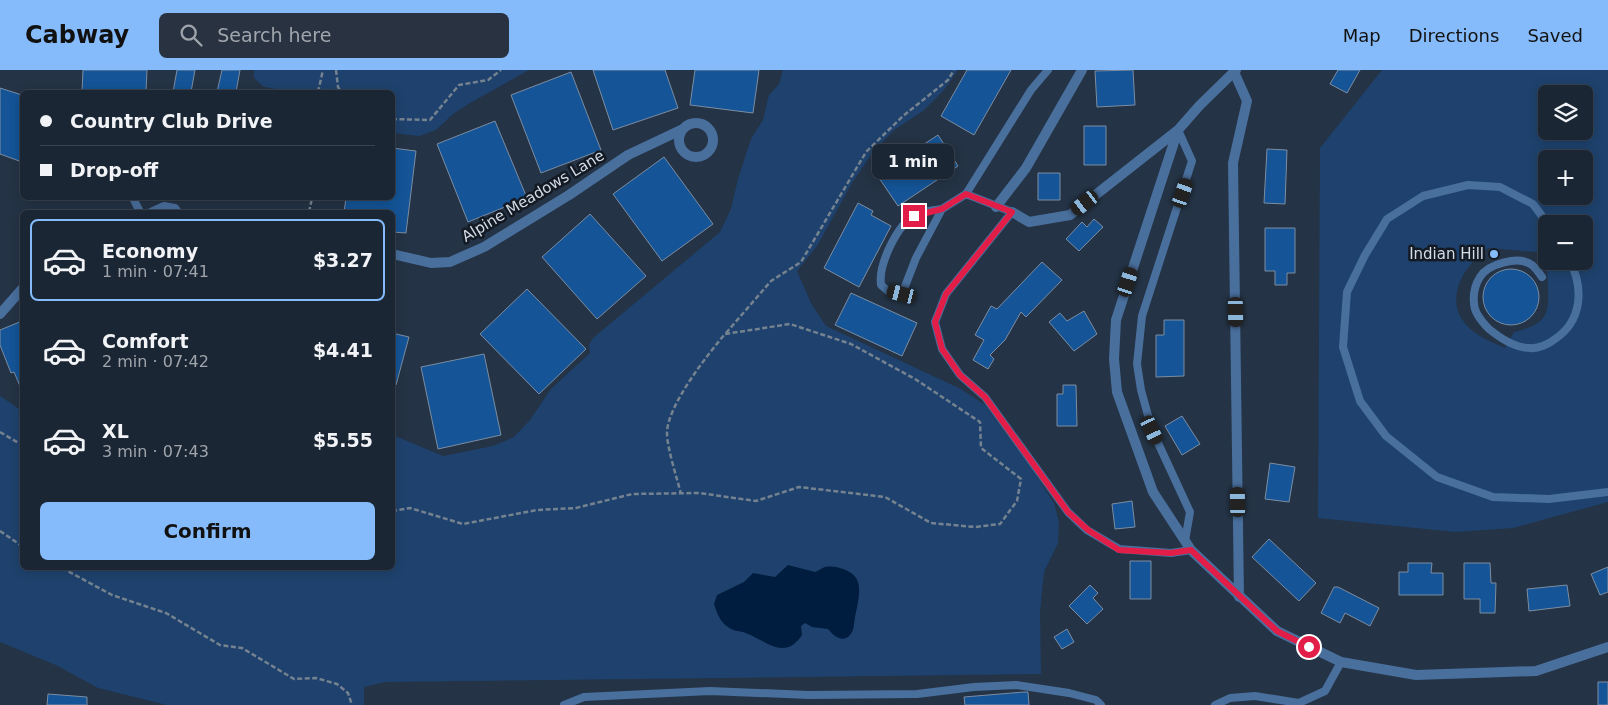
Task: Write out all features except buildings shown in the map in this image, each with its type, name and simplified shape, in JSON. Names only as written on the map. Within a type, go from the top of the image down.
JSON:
[{"type":"street","points":[[996,207],[1026,168],[1082,70]]},
{"type":"street","points":[[1012,212],[1029,222],[1070,215],[1178,130],[1200,105],[1235,71],[1247,101],[1232,163],[1239,598]]},
{"type":"street","name":"Alpine Meadows Lane","points":[[395,255],[432,263],[450,262],[492,242],[569,195],[628,155],[683,129]]},
{"type":"street","points":[[1178,130],[1116,320],[1114,359],[1117,392],[1154,492],[1188,545],[1239,598],[1277,631],[1341,662],[1416,675],[1536,671],[1608,646]]},
{"type":"street","points":[[0,314],[20,291]]},
{"type":"lane","points":[[942,209],[916,258],[902,294],[888,291],[880,284],[880,276],[893,241],[905,224],[914,216],[942,209],[966,194],[1031,90],[1048,70]]},
{"type":"lane","points":[[966,194],[1012,212],[946,294],[935,322],[942,349],[960,375],[985,397],[1068,512],[1088,530],[1119,550],[1171,553],[1188,545],[1190,512],[1152,430],[1141,390],[1137,364],[1142,316],[1192,161],[1178,130]]},
{"type":"lane","points":[[1541,215],[1533,204],[1500,187],[1468,185],[1423,196],[1387,218],[1347,292],[1343,347],[1360,401],[1386,436],[1437,477],[1493,497],[1549,499],[1608,492]]},
{"type":"lane","points":[[155,210],[164,206],[176,210]]},
{"type":"lane","points":[[1542,277],[1532,264],[1514,260],[1498,265],[1481,276],[1474,292],[1474,306],[1484,324],[1500,338],[1530,348],[1549,343],[1564,332],[1573,322],[1580,294],[1574,270]]},
{"type":"lane","points":[[1215,705],[1230,698],[1255,696],[1298,703],[1325,691],[1341,662]]},
{"type":"lane","points":[[564,705],[584,697],[710,691],[809,695],[916,694],[974,687],[1016,685],[1069,692],[1096,700],[1101,705]]},
{"type":"path","points":[[318,90],[323,70]]},
{"type":"path","points":[[336,70],[340,90]]},
{"type":"path","points":[[395,119],[430,120],[459,85],[488,80],[501,70]]},
{"type":"path","points":[[681,494],[666,433],[671,418],[698,366],[771,281],[801,262],[866,152],[903,116],[948,80],[954,70]]},
{"type":"path","points":[[395,510],[410,508],[463,524],[537,510],[576,508],[632,494],[699,493],[756,502],[799,487],[885,497],[931,523],[976,527],[1000,524],[1017,502],[1021,479],[981,448],[980,422],[915,379],[851,344],[790,324],[725,334]]},
{"type":"path","points":[[0,432],[20,443]]},
{"type":"path","points":[[0,531],[20,545]]},
{"type":"path","points":[[70,570],[112,595],[166,613],[220,645],[242,648],[294,679],[316,678],[337,684],[348,693],[352,705]]},
{"type":"shaded area","points":[[254,70],[529,70],[470,103],[453,114],[436,130],[419,136],[395,133],[395,90],[281,90],[264,87],[254,78]]},
{"type":"shaded area","points":[[783,70],[958,70],[944,90],[923,111],[894,130],[873,152],[852,183],[817,246],[797,271],[812,305],[826,326],[961,389],[985,405],[1032,469],[1054,503],[1059,522],[1058,543],[1044,572],[1040,612],[1041,674],[385,682],[364,687],[364,705],[167,705],[98,688],[58,666],[0,642],[0,396],[20,410],[20,570],[395,570],[395,436],[443,456],[493,446],[514,437],[530,420],[551,389],[590,353],[589,345],[593,338],[720,232],[731,209],[738,179],[751,139],[763,120],[769,95],[779,84]]},
{"type":"shaded area","points":[[1382,70],[1608,70],[1608,502],[1513,528],[1455,532],[1318,518],[1320,148]],"holes":[[[1538,215],[1593,215],[1593,270],[1546,270],[1548,307],[1543,319],[1532,326],[1514,332],[1505,348],[1480,336],[1467,326],[1460,315],[1456,303],[1461,279],[1477,257],[1488,248],[1536,252],[1538,255]]]},
{"type":"shaded area","points":[[788,565],[815,572],[825,567],[834,567],[849,572],[856,578],[859,586],[858,600],[853,629],[847,638],[841,639],[828,629],[812,627],[805,623],[801,626],[802,635],[795,643],[781,648],[743,632],[735,631],[723,623],[714,604],[717,595],[744,582],[753,573],[775,577]]},
{"type":"place","name":"Indian Hill","points":[[1494,254]]},
{"type":"route","points":[[914,216],[929,210],[942,209],[966,194],[1012,212],[946,294],[935,322],[942,349],[960,375],[985,397],[1068,512],[1088,530],[1119,550],[1171,553],[1191,550],[1239,598],[1277,631],[1309,647]]}]
